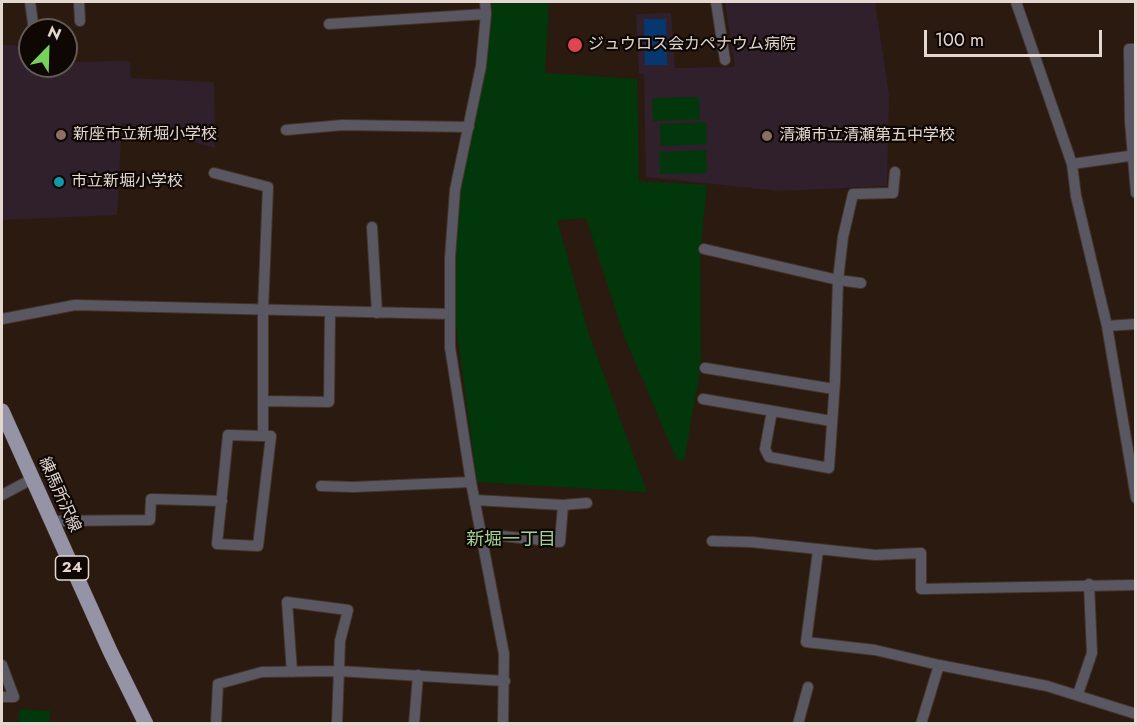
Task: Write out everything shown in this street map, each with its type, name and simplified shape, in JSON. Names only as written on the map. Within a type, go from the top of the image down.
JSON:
[{"type":"main road","name":"練馬所沢線","points":[[2,411],[110,651],[146,723]]},
{"type":"street","points":[[30,2],[32,18]]},
{"type":"street","points":[[79,2],[80,21]]},
{"type":"street","points":[[485,2],[481,66],[455,190],[450,258],[450,347],[471,482],[504,654],[503,723]]},
{"type":"street","points":[[716,2],[724,60]]},
{"type":"street","points":[[1016,2],[1072,164],[1076,196],[1130,432],[1136,498]]},
{"type":"street","points":[[329,24],[486,14]]},
{"type":"street","points":[[1136,49],[1129,49],[1136,193]]},
{"type":"street","points":[[286,130],[343,126],[469,127]]},
{"type":"street","points":[[1072,164],[1133,155]]},
{"type":"street","points":[[772,411],[765,449],[769,457],[829,468],[838,280],[843,237],[854,194],[893,193],[895,172]]},
{"type":"street","points":[[214,173],[268,187],[263,311],[263,436]]},
{"type":"street","points":[[372,227],[377,313]]},
{"type":"street","points":[[704,249],[838,280],[861,283]]},
{"type":"street","points":[[2,319],[75,305],[450,314]]},
{"type":"street","points":[[264,401],[329,402],[330,312]]},
{"type":"street","points":[[1107,326],[1136,324]]},
{"type":"street","points":[[705,368],[834,389]]},
{"type":"street","points":[[703,399],[831,421]]},
{"type":"street","points":[[228,435],[263,436],[271,436],[258,546],[217,544],[228,435]]},
{"type":"street","points":[[2,495],[32,479]]},
{"type":"street","points":[[321,486],[353,487],[471,482]]},
{"type":"street","points":[[51,521],[150,520],[151,499],[222,501]]},
{"type":"street","points":[[475,500],[563,505],[587,503]]},
{"type":"street","points":[[482,534],[560,542],[563,505]]},
{"type":"street","points":[[712,541],[751,542],[818,551],[875,555],[921,553],[921,589],[966,590],[1089,584],[1136,585]]},
{"type":"street","points":[[818,551],[806,642],[875,650],[1078,694],[1136,714],[1132,723]]},
{"type":"street","points":[[1078,694],[1092,653],[1089,584]]},
{"type":"street","points":[[292,672],[287,602],[348,610],[340,641],[337,723]]},
{"type":"street","points":[[2,665],[14,697],[2,697]]},
{"type":"street","points":[[921,723],[939,665]]},
{"type":"street","points":[[216,723],[218,684],[262,672],[338,671],[505,681]]},
{"type":"street","points":[[414,723],[418,675]]},
{"type":"street","points":[[798,723],[808,687]]},
{"type":"shaded area","name":"清瀬市立清瀬第五中学校","points":[[725,2],[875,2],[889,94],[887,186],[780,191],[646,177],[644,74],[639,74],[636,14],[671,13],[675,68],[735,67]]},
{"type":"shaded area","name":"新座市立新堀小学校","points":[[2,45],[18,46],[18,78],[78,78],[78,62],[130,61],[131,78],[214,82],[215,148],[122,123],[117,215],[2,220]]},
{"type":"green space","points":[[489,2],[549,2],[545,73],[637,79],[639,181],[707,185],[700,256],[701,366],[684,461],[677,460],[624,336],[586,218],[557,220],[589,334],[647,492],[477,482],[454,309],[459,193]]},
{"type":"green space","points":[[699,97],[700,119],[653,121],[652,98]]},
{"type":"green space","points":[[706,122],[707,144],[661,146],[660,124]]},
{"type":"green space","points":[[706,150],[707,173],[660,174],[659,152]]},
{"type":"green space","points":[[19,709],[51,711],[49,723],[18,723]]},
{"type":"water","points":[[644,19],[666,19],[667,65],[645,65]]},
{"type":"place","name":"ジュウロス会カペナウム病院","points":[[575,45]]},
{"type":"place","name":"新座市立新堀小学校","points":[[61,135]]},
{"type":"place","name":"清瀬市立清瀬第五中学校","points":[[767,136]]},
{"type":"place","name":"市立新堀小学校","points":[[59,182]]},
{"type":"district","name":"新堀一丁目","points":[[511,541]]}]
